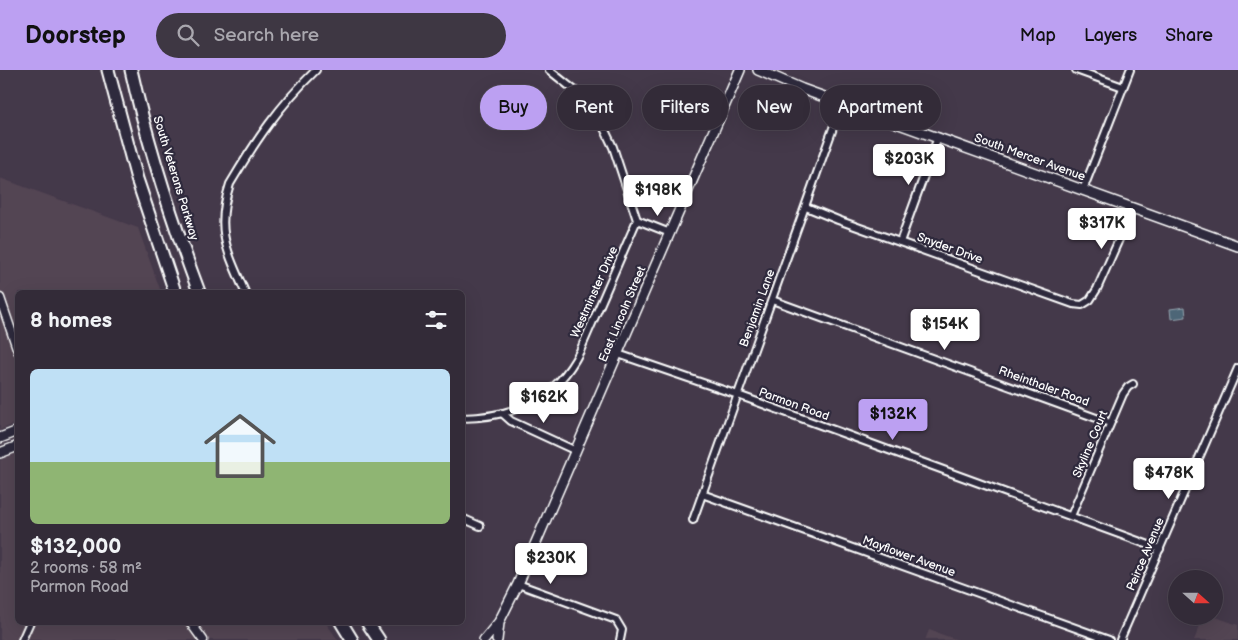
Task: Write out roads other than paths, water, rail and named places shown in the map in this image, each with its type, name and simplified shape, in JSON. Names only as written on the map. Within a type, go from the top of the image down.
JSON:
[{"type":"highway","points":[[108,70],[136,179],[174,290]]},
{"type":"highway","name":"South Veterans Parkway","points":[[131,70],[146,132],[175,225],[198,290]]},
{"type":"highway","points":[[343,625],[352,640]]},
{"type":"highway","points":[[369,625],[379,640]]},
{"type":"main road","name":"East Lincoln Street","points":[[484,640],[499,622],[518,584],[740,70]]},
{"type":"main road","name":"South Mercer Avenue","points":[[758,70],[820,94]]},
{"type":"main road","name":"South Mercer Avenue","points":[[918,130],[1238,246]]},
{"type":"main road","points":[[0,438],[15,431]]},
{"type":"main road","points":[[0,453],[15,447]]},
{"type":"main road","name":"East Lincoln Street","points":[[497,640],[499,622]]},
{"type":"street","points":[[244,290],[224,239],[223,216],[230,184],[263,130],[291,95],[316,70]]},
{"type":"street","points":[[549,70],[593,105],[613,148],[637,220],[670,233]]},
{"type":"street","points":[[1076,70],[1123,87]]},
{"type":"street","points":[[1083,190],[1130,70]]},
{"type":"street","name":"Benjamin Lane","points":[[693,520],[833,130]]},
{"type":"street","points":[[900,242],[938,137]]},
{"type":"street","name":"Snyder Drive","points":[[806,207],[1073,304],[1082,305],[1087,304],[1097,289],[1133,208]]},
{"type":"street","name":"Westminster Drive","points":[[465,418],[479,418],[502,413],[535,402],[550,391],[572,367],[637,220]]},
{"type":"street","points":[[0,298],[15,342]]},
{"type":"street","name":"Rheinthaler Road","points":[[772,300],[1110,422]]},
{"type":"street","name":"Parmon Road","points":[[618,354],[738,395],[1160,549]]},
{"type":"street","name":"Peirce Avenue","points":[[1120,640],[1238,368]]},
{"type":"street","name":"Skyline Court","points":[[1071,516],[1123,394],[1133,384]]},
{"type":"street","points":[[502,413],[511,421],[576,450]]},
{"type":"street","name":"Mayflower Avenue","points":[[702,494],[1108,640]]},
{"type":"street","points":[[465,519],[480,526]]},
{"type":"street","points":[[518,584],[616,620],[622,630],[620,640]]},
{"type":"street","points":[[22,640],[29,625]]},
{"type":"street","points":[[192,625],[203,640]]},
{"type":"water","points":[[1185,307],[1186,317],[1171,319],[1170,309]]}]
